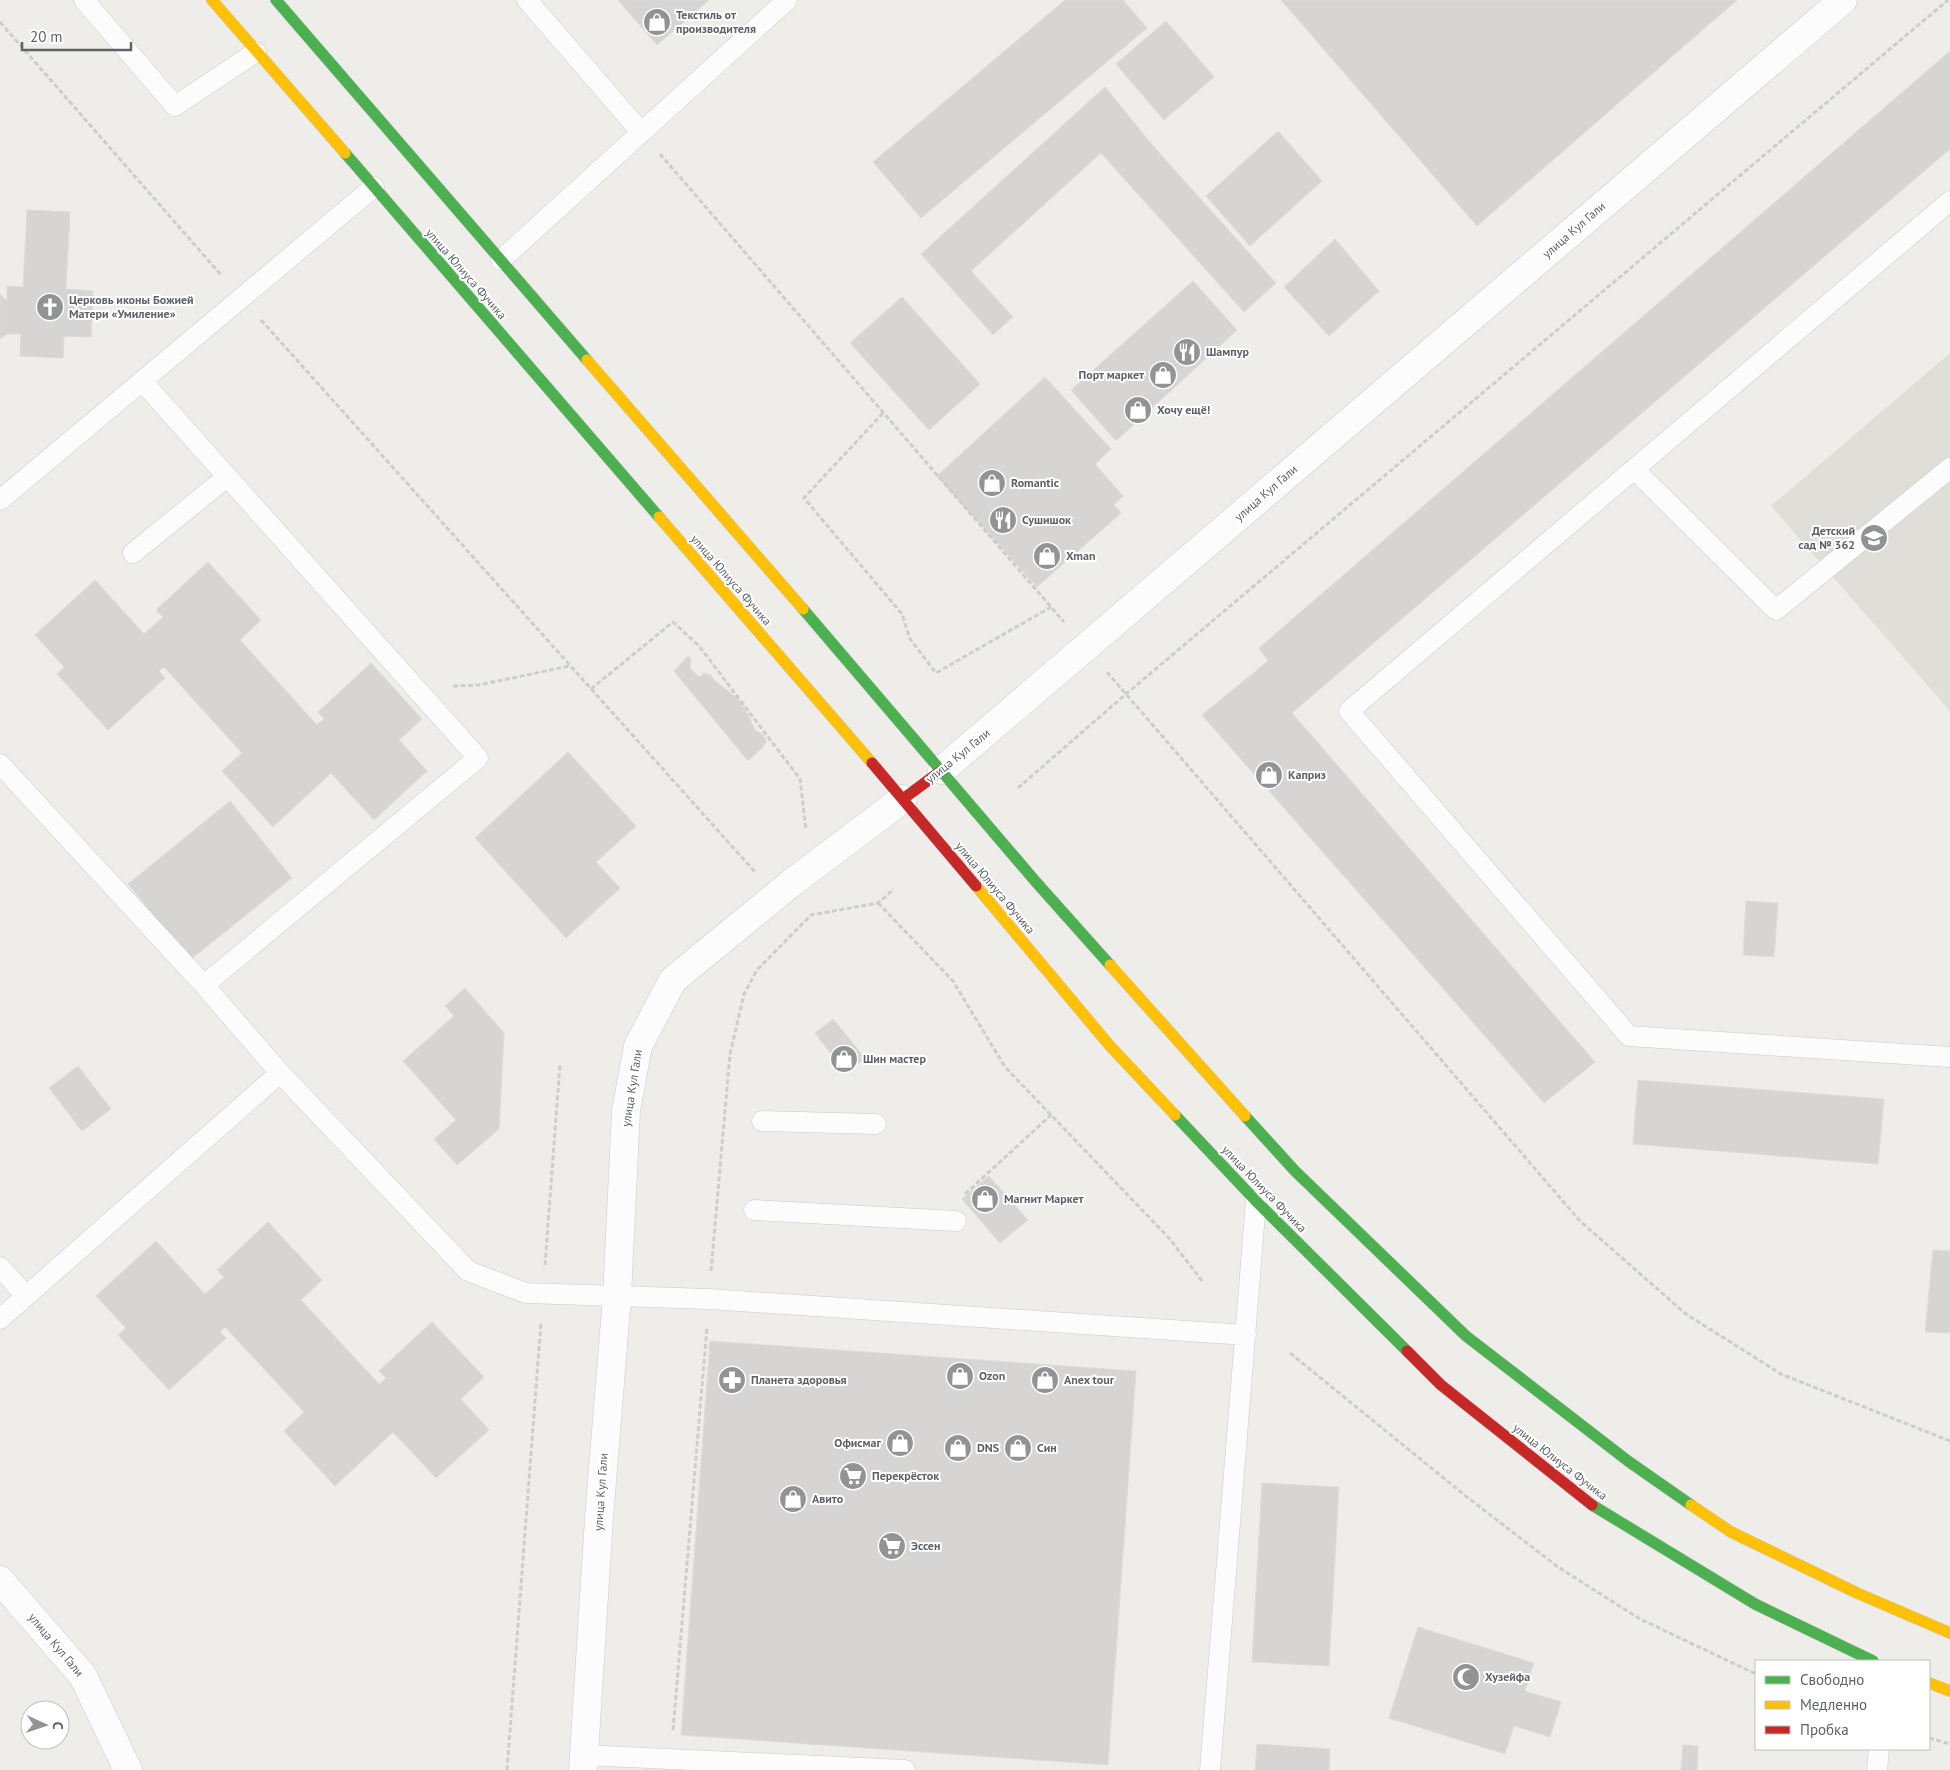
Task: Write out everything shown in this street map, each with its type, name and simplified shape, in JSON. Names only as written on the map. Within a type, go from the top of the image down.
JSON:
[{"type":"main road","name":"улица Юлиуса Фучика","points":[[212,0],[902,800],[1110,1046],[1256,1202],[1442,1385],[1600,1511],[1755,1604],[1871,1660]]},
{"type":"main road","points":[[276,0],[942,770],[1036,882],[1295,1171],[1466,1336],[1628,1460],[1731,1532],[1856,1593],[1950,1633]]},
{"type":"main road","name":"улица Кул Гали","points":[[902,800],[942,770]]},
{"type":"main road","points":[[1930,1683],[1950,1691]]},
{"type":"street","name":"улица Кул Гали","points":[[942,770],[1843,0]]},
{"type":"street","name":"улица Кул Гали","points":[[584,1762],[599,1518],[616,1296],[626,1111],[638,1046],[673,980],[789,885],[902,800]]},
{"type":"street","name":"улица Кул Гали","points":[[0,1580],[83,1676],[128,1770]]},
{"type":"lane","points":[[84,0],[175,106],[256,52]]},
{"type":"lane","points":[[527,0],[641,132]]},
{"type":"lane","points":[[501,260],[787,0]]},
{"type":"lane","points":[[0,500],[374,187]]},
{"type":"lane","points":[[1950,201],[1349,711],[1629,1036],[1950,1057]]},
{"type":"lane","points":[[142,381],[478,758],[204,985]]},
{"type":"lane","points":[[1634,469],[1776,610],[1950,468]]},
{"type":"lane","points":[[133,553],[228,477]]},
{"type":"lane","points":[[0,764],[204,985],[280,1073],[468,1270],[526,1293],[709,1299],[1246,1335]]},
{"type":"lane","points":[[0,1319],[280,1073]]},
{"type":"lane","points":[[762,1120],[876,1124]]},
{"type":"lane","points":[[1210,1770],[1256,1202]]},
{"type":"lane","points":[[754,1210],[956,1221]]},
{"type":"lane","points":[[0,1267],[26,1296]]},
{"type":"lane","points":[[1877,1770],[1879,1750]]},
{"type":"lane","points":[[584,1762],[905,1770]]},
{"type":"path","points":[[1018,788],[1126,694],[1948,0]]},
{"type":"path","points":[[0,22],[241,298],[767,885],[789,885],[811,915]]},
{"type":"path","points":[[641,132],[1580,1222],[1686,1314],[1781,1374],[1950,1441]]},
{"type":"path","points":[[883,413],[804,498],[902,614],[910,639],[936,673],[1051,607]]},
{"type":"path","points":[[591,689],[673,622],[699,646],[800,779],[806,830],[800,837]]},
{"type":"path","points":[[416,688],[478,685],[570,666]]},
{"type":"path","points":[[878,904],[953,981],[1005,1067],[1169,1238],[1203,1282]]},
{"type":"path","points":[[507,1770],[560,1064]]},
{"type":"path","points":[[961,1197],[1051,1115]]},
{"type":"path","points":[[1290,1353],[1558,1567],[1640,1619],[1755,1674]]},
{"type":"path","points":[[1930,1738],[1950,1744]]},
{"type":"shaded area","name":"Детский сад № 362","points":[[1950,353],[1950,711],[1771,506]]},
{"type":"building","points":[[618,0],[709,0],[657,45]]},
{"type":"building","points":[[1065,0],[1123,0],[1147,28],[921,218],[873,162]]},
{"type":"building","points":[[1281,0],[1737,0],[1477,226]]},
{"type":"building","points":[[1166,21],[1214,77],[1164,120],[1116,64]]},
{"type":"building","points":[[1950,51],[1950,149],[1292,713],[1595,1062],[1544,1103],[1202,715],[1268,661],[1259,648]]},
{"type":"building","points":[[1105,87],[1154,147],[1276,283],[1244,312],[1101,153],[971,271],[1013,317],[993,335],[921,254]]},
{"type":"building","points":[[1278,131],[1322,181],[1250,246],[1206,196]]},
{"type":"building","points":[[27,210],[70,212],[66,289],[93,291],[91,337],[64,336],[63,358],[20,356],[21,334],[7,334],[0,339],[0,294],[7,301],[7,286],[23,287]]},
{"type":"building","points":[[1335,239],[1379,291],[1329,336],[1284,287]]},
{"type":"building","points":[[1193,281],[1237,330],[1116,441],[1071,390]]},
{"type":"building","points":[[902,297],[980,384],[929,430],[850,343]]},
{"type":"building","points":[[1045,377],[1111,449],[1095,464],[1123,496],[1114,505],[1121,513],[1037,587],[937,476]]},
{"type":"building","points":[[208,562],[261,620],[240,640],[317,725],[324,719],[318,712],[371,663],[422,719],[399,740],[427,771],[374,820],[331,773],[273,827],[222,771],[242,753],[164,667],[159,671],[165,678],[108,730],[57,674],[64,667],[35,635],[95,580],[144,634],[163,617],[156,610]]},
{"type":"building","points":[[688,656],[691,659],[690,668],[699,677],[704,673],[711,675],[713,679],[738,699],[748,714],[755,730],[763,735],[766,741],[763,747],[748,761],[674,671]]},
{"type":"building","points":[[568,752],[636,826],[596,862],[620,888],[566,938],[475,838]]},
{"type":"building","points":[[230,801],[292,878],[190,960],[128,884]]},
{"type":"building","points":[[1746,901],[1778,903],[1774,957],[1743,955]]},
{"type":"building","points":[[465,988],[504,1033],[499,1129],[457,1165],[434,1139],[456,1120],[403,1061],[454,1016],[445,1006]]},
{"type":"building","points":[[833,1019],[865,1058],[846,1073],[815,1033]]},
{"type":"building","points":[[78,1066],[111,1109],[82,1131],[49,1088]]},
{"type":"building","points":[[1638,1080],[1884,1099],[1878,1164],[1633,1144]]},
{"type":"building","points":[[989,1176],[1028,1220],[1000,1243],[962,1199]]},
{"type":"building","points":[[268,1222],[322,1280],[301,1300],[379,1384],[386,1378],[379,1371],[432,1322],[484,1377],[461,1399],[489,1430],[436,1478],[393,1432],[335,1486],[284,1431],[304,1412],[225,1327],[220,1332],[226,1338],[169,1390],[118,1335],[126,1328],[96,1296],[156,1241],[205,1294],[224,1277],[217,1270]]},
{"type":"building","points":[[1933,1250],[1950,1251],[1950,1333],[1925,1332]]},
{"type":"building","points":[[710,1341],[1136,1371],[1108,1765],[681,1735]]},
{"type":"building","points":[[1262,1483],[1339,1487],[1329,1666],[1252,1662]]},
{"type":"building","name":"Хузейфа","points":[[1418,1627],[1534,1663],[1525,1691],[1561,1702],[1550,1737],[1514,1726],[1505,1754],[1389,1718]]},
{"type":"building","points":[[1257,1744],[1330,1749],[1329,1770],[1255,1770]]},
{"type":"building","points":[[1683,1745],[1698,1746],[1697,1770],[1681,1770]]},
{"type":"traffic: fast","points":[[276,0],[587,360]]},
{"type":"traffic: fast","points":[[345,153],[659,517]]},
{"type":"traffic: fast","points":[[803,609],[1036,882],[1110,965]]},
{"type":"traffic: fast","points":[[1175,1115],[1256,1201],[1407,1351]]},
{"type":"traffic: fast","points":[[1245,1116],[1295,1171],[1466,1336],[1628,1461],[1691,1505]]},
{"type":"traffic: fast","points":[[1592,1505],[1755,1604],[1871,1660]]},
{"type":"traffic: slow","points":[[212,0],[345,153]]},
{"type":"traffic: slow","points":[[587,360],[803,609]]},
{"type":"traffic: slow","points":[[659,517],[872,763]]},
{"type":"traffic: slow","points":[[976,886],[1110,1046],[1175,1115]]},
{"type":"traffic: slow","points":[[1110,965],[1245,1116]]},
{"type":"traffic: slow","points":[[1691,1505],[1731,1532],[1857,1593],[1950,1633]]},
{"type":"traffic: slow","points":[[1930,1683],[1950,1691]]},
{"type":"traffic: jam","points":[[872,763],[976,886]]},
{"type":"traffic: jam","points":[[903,799],[942,770]]},
{"type":"traffic: jam","points":[[1407,1351],[1441,1385],[1592,1505]]},
{"type":"place","name":"Текстиль от производителя","points":[[657,22]]},
{"type":"place","name":"Церковь иконы Божией Матери «Умиление»","points":[[50,307]]},
{"type":"place","name":"Шампур","points":[[1187,352]]},
{"type":"place","name":"Порт маркет","points":[[1163,375]]},
{"type":"place","name":"Хочу ещё!","points":[[1138,410]]},
{"type":"place","name":"Romantic","points":[[992,483]]},
{"type":"place","name":"Сушишок","points":[[1003,520]]},
{"type":"place","name":"Детский сад № 362","points":[[1874,538]]},
{"type":"place","name":"Xman","points":[[1047,556]]},
{"type":"place","name":"Каприз","points":[[1269,775]]},
{"type":"place","name":"Шин мастер","points":[[844,1059]]},
{"type":"place","name":"Магнит Маркет","points":[[985,1199]]},
{"type":"place","name":"Ozon","points":[[960,1376]]},
{"type":"place","name":"Планета здоровья","points":[[732,1380]]},
{"type":"place","name":"Anex tour","points":[[1045,1380]]},
{"type":"place","name":"Офисмаг","points":[[900,1443]]},
{"type":"place","name":"DNS","points":[[958,1448]]},
{"type":"place","name":"Син","points":[[1018,1448]]},
{"type":"place","name":"Перекрёсток","points":[[853,1476]]},
{"type":"place","name":"Авито","points":[[793,1499]]},
{"type":"place","name":"Эссен","points":[[892,1546]]},
{"type":"place","name":"Хузейфа","points":[[1466,1677]]}]
